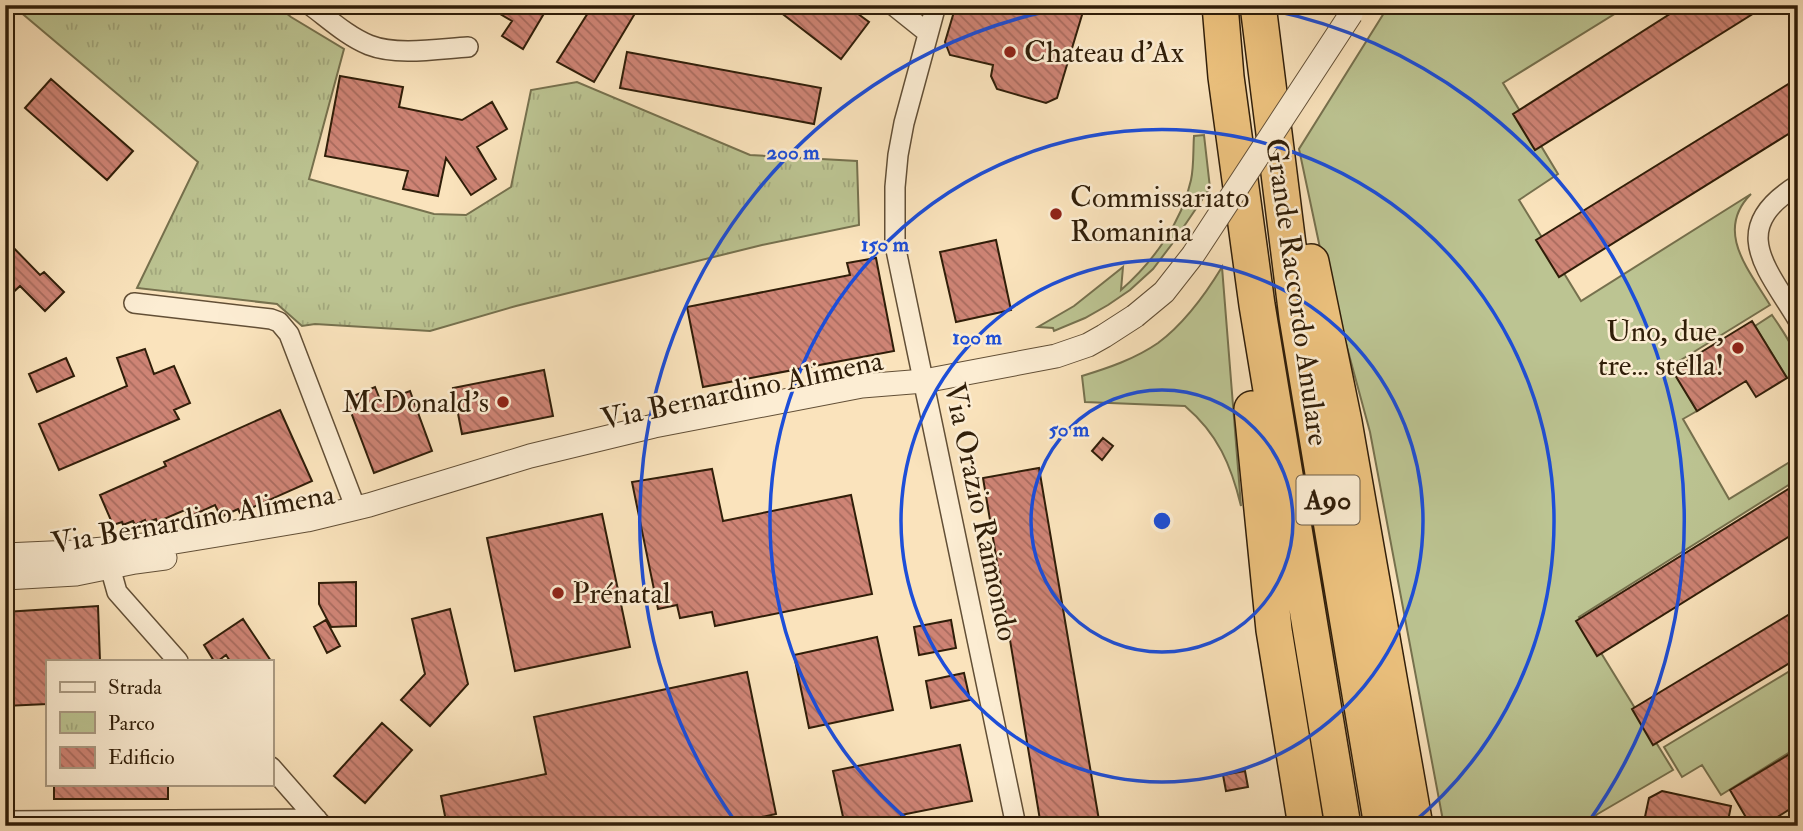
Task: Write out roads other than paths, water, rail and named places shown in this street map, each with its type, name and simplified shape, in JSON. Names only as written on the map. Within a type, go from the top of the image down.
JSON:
[{"type":"highway","name":"Grande Raccordo Anulare","points":[[1220,5],[1226,77],[1256,305],[1343,826]]},
{"type":"highway","name":"Grande Raccordo Anulare","points":[[1258,5],[1297,317],[1381,826]]},
{"type":"highway","points":[[1279,173],[1307,246],[1319,299],[1344,422],[1415,826]]},
{"type":"highway","points":[[1256,305],[1248,342],[1250,386],[1274,630],[1306,826]]},
{"type":"street","points":[[310,5],[351,36],[379,48],[407,51],[468,47]]},
{"type":"street","points":[[893,5],[928,33]]},
{"type":"street","name":"Via Orazio Raimondo","points":[[936,5],[898,155],[895,187],[896,250],[1016,826]]},
{"type":"street","points":[[923,381],[1067,353],[1104,336],[1135,316],[1164,292],[1193,255],[1354,10]]},
{"type":"street","points":[[1798,185],[1770,205],[1761,220],[1757,236],[1762,261],[1798,320]]},
{"type":"street","name":"Via Bernardino Alimena","points":[[134,303],[271,319],[282,324],[289,334],[356,509]]},
{"type":"street","name":"Via Bernardino Alimena","points":[[5,555],[72,552],[200,539],[286,525],[356,509],[493,466],[599,438],[862,386],[923,381]]},
{"type":"street","name":"Via Bernardino Alimena","points":[[5,578],[76,574],[312,534],[367,521],[492,482],[623,446],[855,400],[923,381]]},
{"type":"street","points":[[110,567],[117,592],[177,660]]},
{"type":"street","points":[[273,769],[320,823]]},
{"type":"street","points":[[5,821],[320,823]]},
{"type":"place","name":"Chateau d'Ax","points":[[1010,52]]},
{"type":"place","name":"Commissariato Romanina","points":[[1056,214]]},
{"type":"place","name":"Uno, due, tre... stella!","points":[[1738,348]]},
{"type":"place","name":"McDonald's","points":[[503,402]]},
{"type":"place","name":"Prénatal","points":[[558,593]]}]
